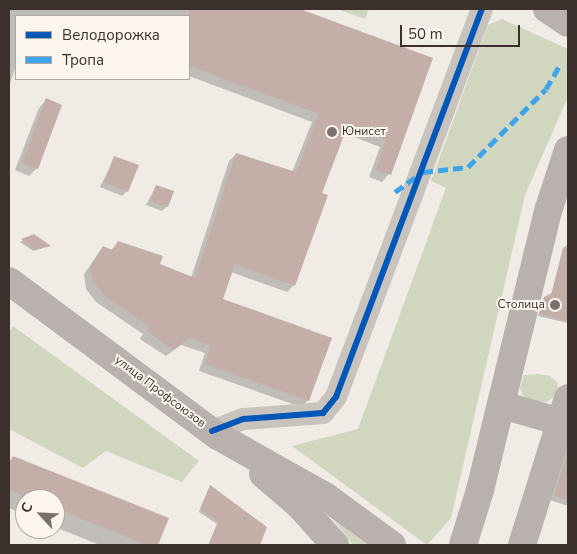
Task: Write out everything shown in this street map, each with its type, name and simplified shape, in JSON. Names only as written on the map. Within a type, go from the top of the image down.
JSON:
[{"type":"main road","points":[[548,9],[568,15]]},
{"type":"main road","points":[[548,9],[568,23]]},
{"type":"main road","points":[[463,545],[480,490],[502,405],[549,208],[568,150]]},
{"type":"main road","name":"улица Профсоюзов","points":[[9,280],[215,433],[326,496],[392,545]]},
{"type":"main road","points":[[502,405],[565,410],[522,545]]},
{"type":"main road","points":[[215,433],[299,505],[335,545]]},
{"type":"street","points":[[215,433],[244,419],[323,413],[336,397],[482,9]]},
{"type":"green space","points":[[337,9],[369,9],[365,19]]},
{"type":"green space","points":[[502,19],[568,49],[568,97],[525,195],[451,518],[427,545],[292,446],[358,429],[446,188],[431,181],[488,25]]},
{"type":"green space","points":[[13,326],[199,461],[182,482],[106,451],[83,468],[9,429],[9,332]]},
{"type":"green space","points":[[524,375],[550,376],[558,383],[557,395],[546,402],[532,401],[523,396],[520,388]]},
{"type":"green space","points":[[333,519],[354,535],[367,545],[353,545]]},
{"type":"building","points":[[189,9],[300,9],[433,58],[391,175],[376,170],[386,140],[348,125],[322,193],[328,195],[295,286],[235,264],[223,299],[332,338],[309,401],[205,364],[211,346],[189,338],[174,350],[147,331],[149,326],[103,295],[93,281],[90,266],[103,246],[112,250],[118,241],[163,256],[160,264],[195,278],[236,153],[296,172],[319,114],[190,66]]},
{"type":"building","points":[[46,98],[62,105],[38,169],[22,163]]},
{"type":"building","points":[[114,156],[139,165],[128,192],[104,182]]},
{"type":"building","points":[[156,185],[174,191],[168,207],[150,201]]},
{"type":"building","points":[[34,234],[51,246],[35,250],[21,239]]},
{"type":"building","points":[[563,248],[568,248],[568,321],[539,314],[544,297],[552,293]]},
{"type":"building","points":[[568,453],[568,500],[554,495]]},
{"type":"building","points":[[13,456],[169,518],[158,545],[147,545],[65,512],[65,489],[15,489],[15,492],[9,490],[9,466]]},
{"type":"building","points":[[210,485],[267,527],[260,545],[209,545],[218,522],[200,509]]},
{"type":"marked path","points":[[395,192],[423,172],[468,167],[546,89],[560,65]]},
{"type":"cycle path","points":[[212,431],[244,419],[323,413],[336,397],[482,9]]},
{"type":"place","name":"Юнисет","points":[[332,132]]},
{"type":"place","name":"Столица","points":[[555,305]]}]
